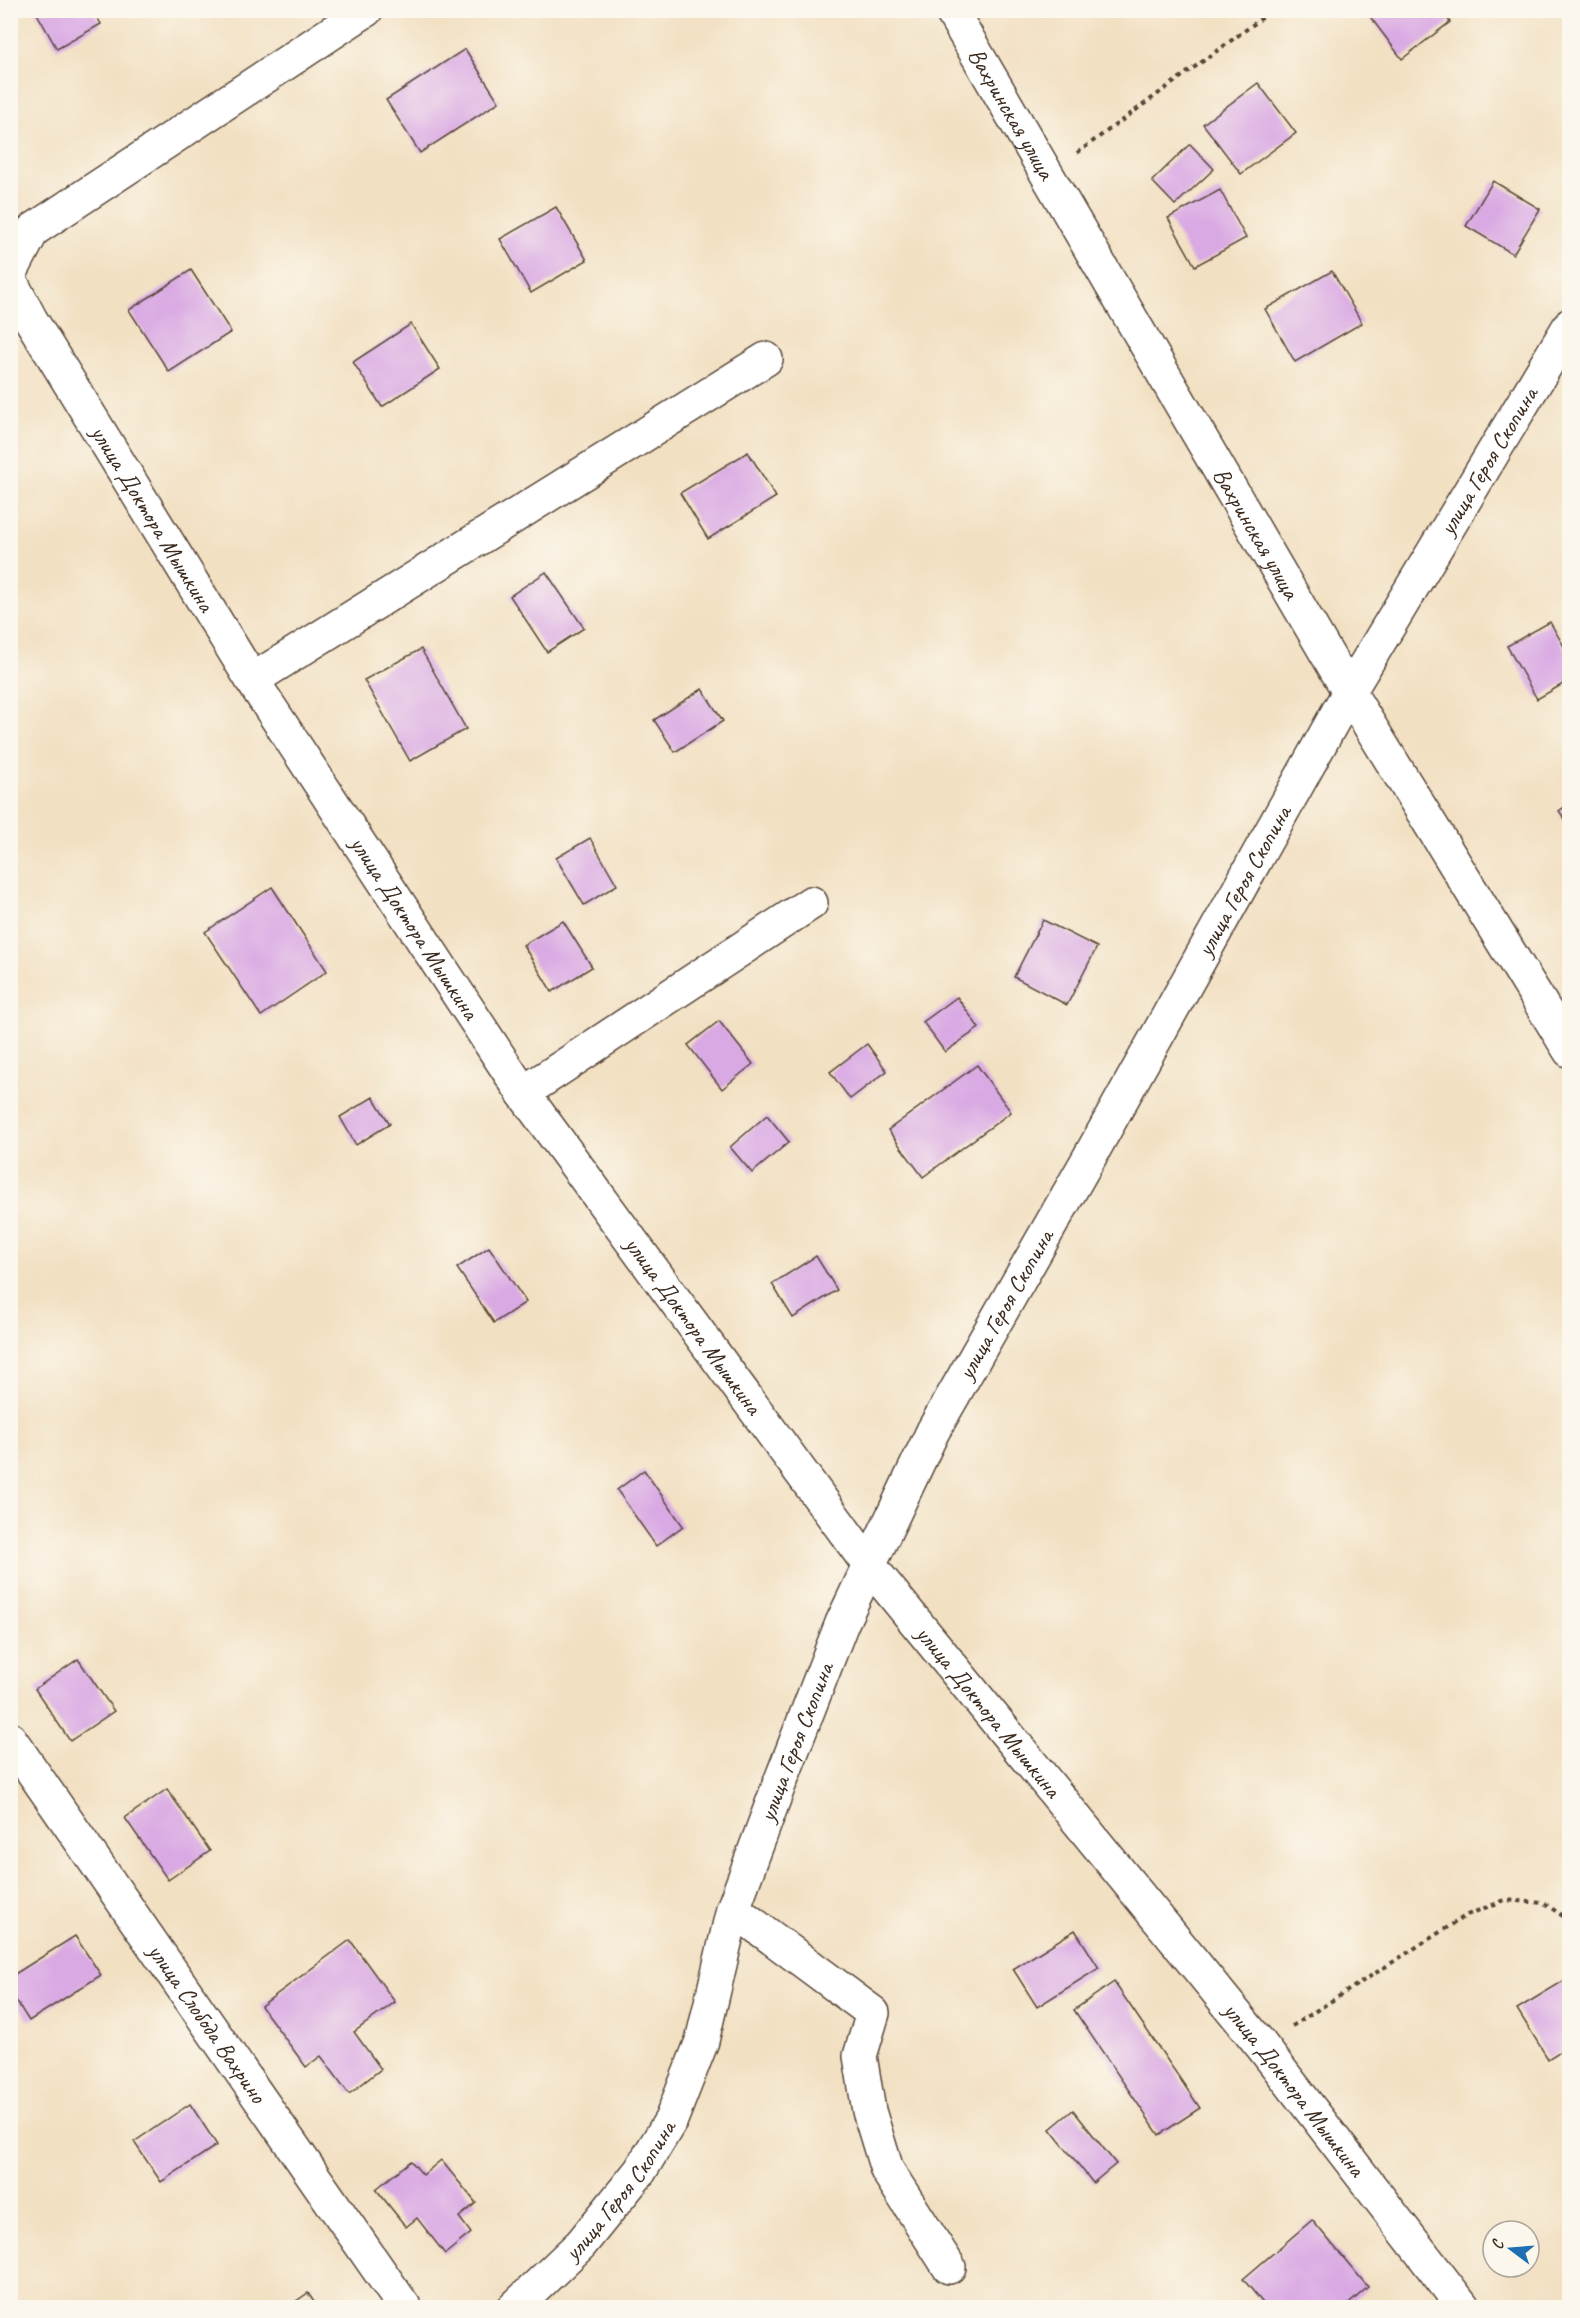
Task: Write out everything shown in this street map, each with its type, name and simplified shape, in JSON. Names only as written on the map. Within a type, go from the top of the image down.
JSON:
[{"type":"street","points":[[10,274],[33,230],[366,10]]},
{"type":"street","name":"Вахринская улица","points":[[951,10],[1349,692],[1569,1052]]},
{"type":"street","name":"улица Доктора Мышкина","points":[[10,280],[31,320],[252,680],[524,1093],[869,1565],[1261,2046],[1464,2307]]},
{"type":"street","name":"улица Героя Скопина","points":[[514,2307],[581,2244],[640,2170],[671,2120],[702,2041],[733,1908],[842,1623],[933,1431],[1089,1158],[1349,692],[1569,325]]},
{"type":"street","points":[[252,680],[766,359]]},
{"type":"street","points":[[524,1093],[812,903]]},
{"type":"street","name":"улица Слобода Вахрино","points":[[10,1739],[405,2307]]},
{"type":"street","points":[[733,1908],[873,2013],[860,2056],[869,2111],[887,2170],[949,2268]]},
{"type":"path","points":[[1046,176],[1273,10]]},
{"type":"path","points":[[1261,2046],[1467,1915],[1505,1900],[1544,1902],[1569,1922]]},
{"type":"building","points":[[35,10],[93,10],[101,24],[57,49]]},
{"type":"building","points":[[1365,10],[1441,10],[1450,22],[1402,59]]},
{"type":"building","points":[[465,49],[499,102],[420,153],[386,100]]},
{"type":"building","points":[[1258,83],[1296,133],[1241,174],[1203,124]]},
{"type":"building","points":[[1190,144],[1214,169],[1175,205],[1152,181]]},
{"type":"building","points":[[1493,181],[1540,209],[1513,254],[1466,226]]},
{"type":"building","points":[[1220,190],[1246,238],[1195,266],[1168,218]]},
{"type":"building","points":[[556,207],[587,260],[531,293],[500,239]]},
{"type":"building","points":[[191,270],[231,332],[169,372],[129,310]]},
{"type":"building","points":[[1332,271],[1362,323],[1295,362],[1265,309]]},
{"type":"building","points":[[411,324],[440,369],[382,407],[353,362]]},
{"type":"building","points":[[748,452],[776,497],[708,539],[680,493]]},
{"type":"building","points":[[546,572],[584,628],[547,652],[510,596]]},
{"type":"building","points":[[1550,622],[1570,657],[1570,680],[1537,699],[1507,646]]},
{"type":"building","points":[[421,649],[466,729],[410,761],[364,680]]},
{"type":"building","points":[[702,689],[723,721],[675,752],[654,720]]},
{"type":"building","points":[[1570,803],[1570,826],[1559,811]]},
{"type":"building","points":[[590,838],[617,885],[584,905],[556,858]]},
{"type":"building","points":[[272,887],[327,971],[261,1016],[205,932]]},
{"type":"building","points":[[1043,920],[1097,947],[1067,1005],[1014,977]]},
{"type":"building","points":[[563,921],[592,967],[552,992],[523,945]]},
{"type":"building","points":[[957,997],[979,1028],[945,1052],[923,1022]]},
{"type":"building","points":[[719,1021],[753,1064],[722,1089],[688,1045]]},
{"type":"building","points":[[867,1044],[887,1071],[850,1099],[830,1072]]},
{"type":"building","points":[[977,1065],[1011,1112],[923,1177],[888,1130]]},
{"type":"building","points":[[373,1097],[390,1124],[356,1145],[340,1117]]},
{"type":"building","points":[[767,1115],[789,1142],[752,1173],[730,1147]]},
{"type":"building","points":[[489,1247],[526,1302],[494,1323],[457,1268]]},
{"type":"building","points":[[816,1256],[837,1290],[793,1318],[772,1284]]},
{"type":"building","points":[[644,1470],[683,1526],[656,1546],[617,1490]]},
{"type":"building","points":[[78,1659],[114,1711],[70,1741],[35,1689]]},
{"type":"building","points":[[167,1789],[210,1851],[168,1880],[125,1818]]},
{"type":"building","points":[[1075,1930],[1099,1968],[1037,2007],[1013,1969]]},
{"type":"building","points":[[75,1936],[101,1975],[29,2021],[10,1991],[10,1977]]},
{"type":"building","points":[[350,1940],[395,2002],[354,2032],[381,2069],[349,2094],[321,2056],[306,2067],[261,2006]]},
{"type":"building","points":[[1570,1977],[1570,2045],[1548,2059],[1517,2009]]},
{"type":"building","points":[[1114,1982],[1200,2108],[1159,2135],[1074,2010]]},
{"type":"building","points":[[190,2104],[217,2145],[161,2182],[134,2142]]},
{"type":"building","points":[[1073,2110],[1116,2164],[1093,2183],[1050,2129]]},
{"type":"building","points":[[441,2160],[476,2203],[459,2217],[471,2233],[445,2254],[417,2218],[406,2227],[376,2189],[411,2161],[423,2175]]},
{"type":"building","points":[[1312,2220],[1368,2287],[1344,2308],[1267,2308],[1243,2279]]},
{"type":"building","points":[[308,2293],[318,2308],[286,2308]]}]
